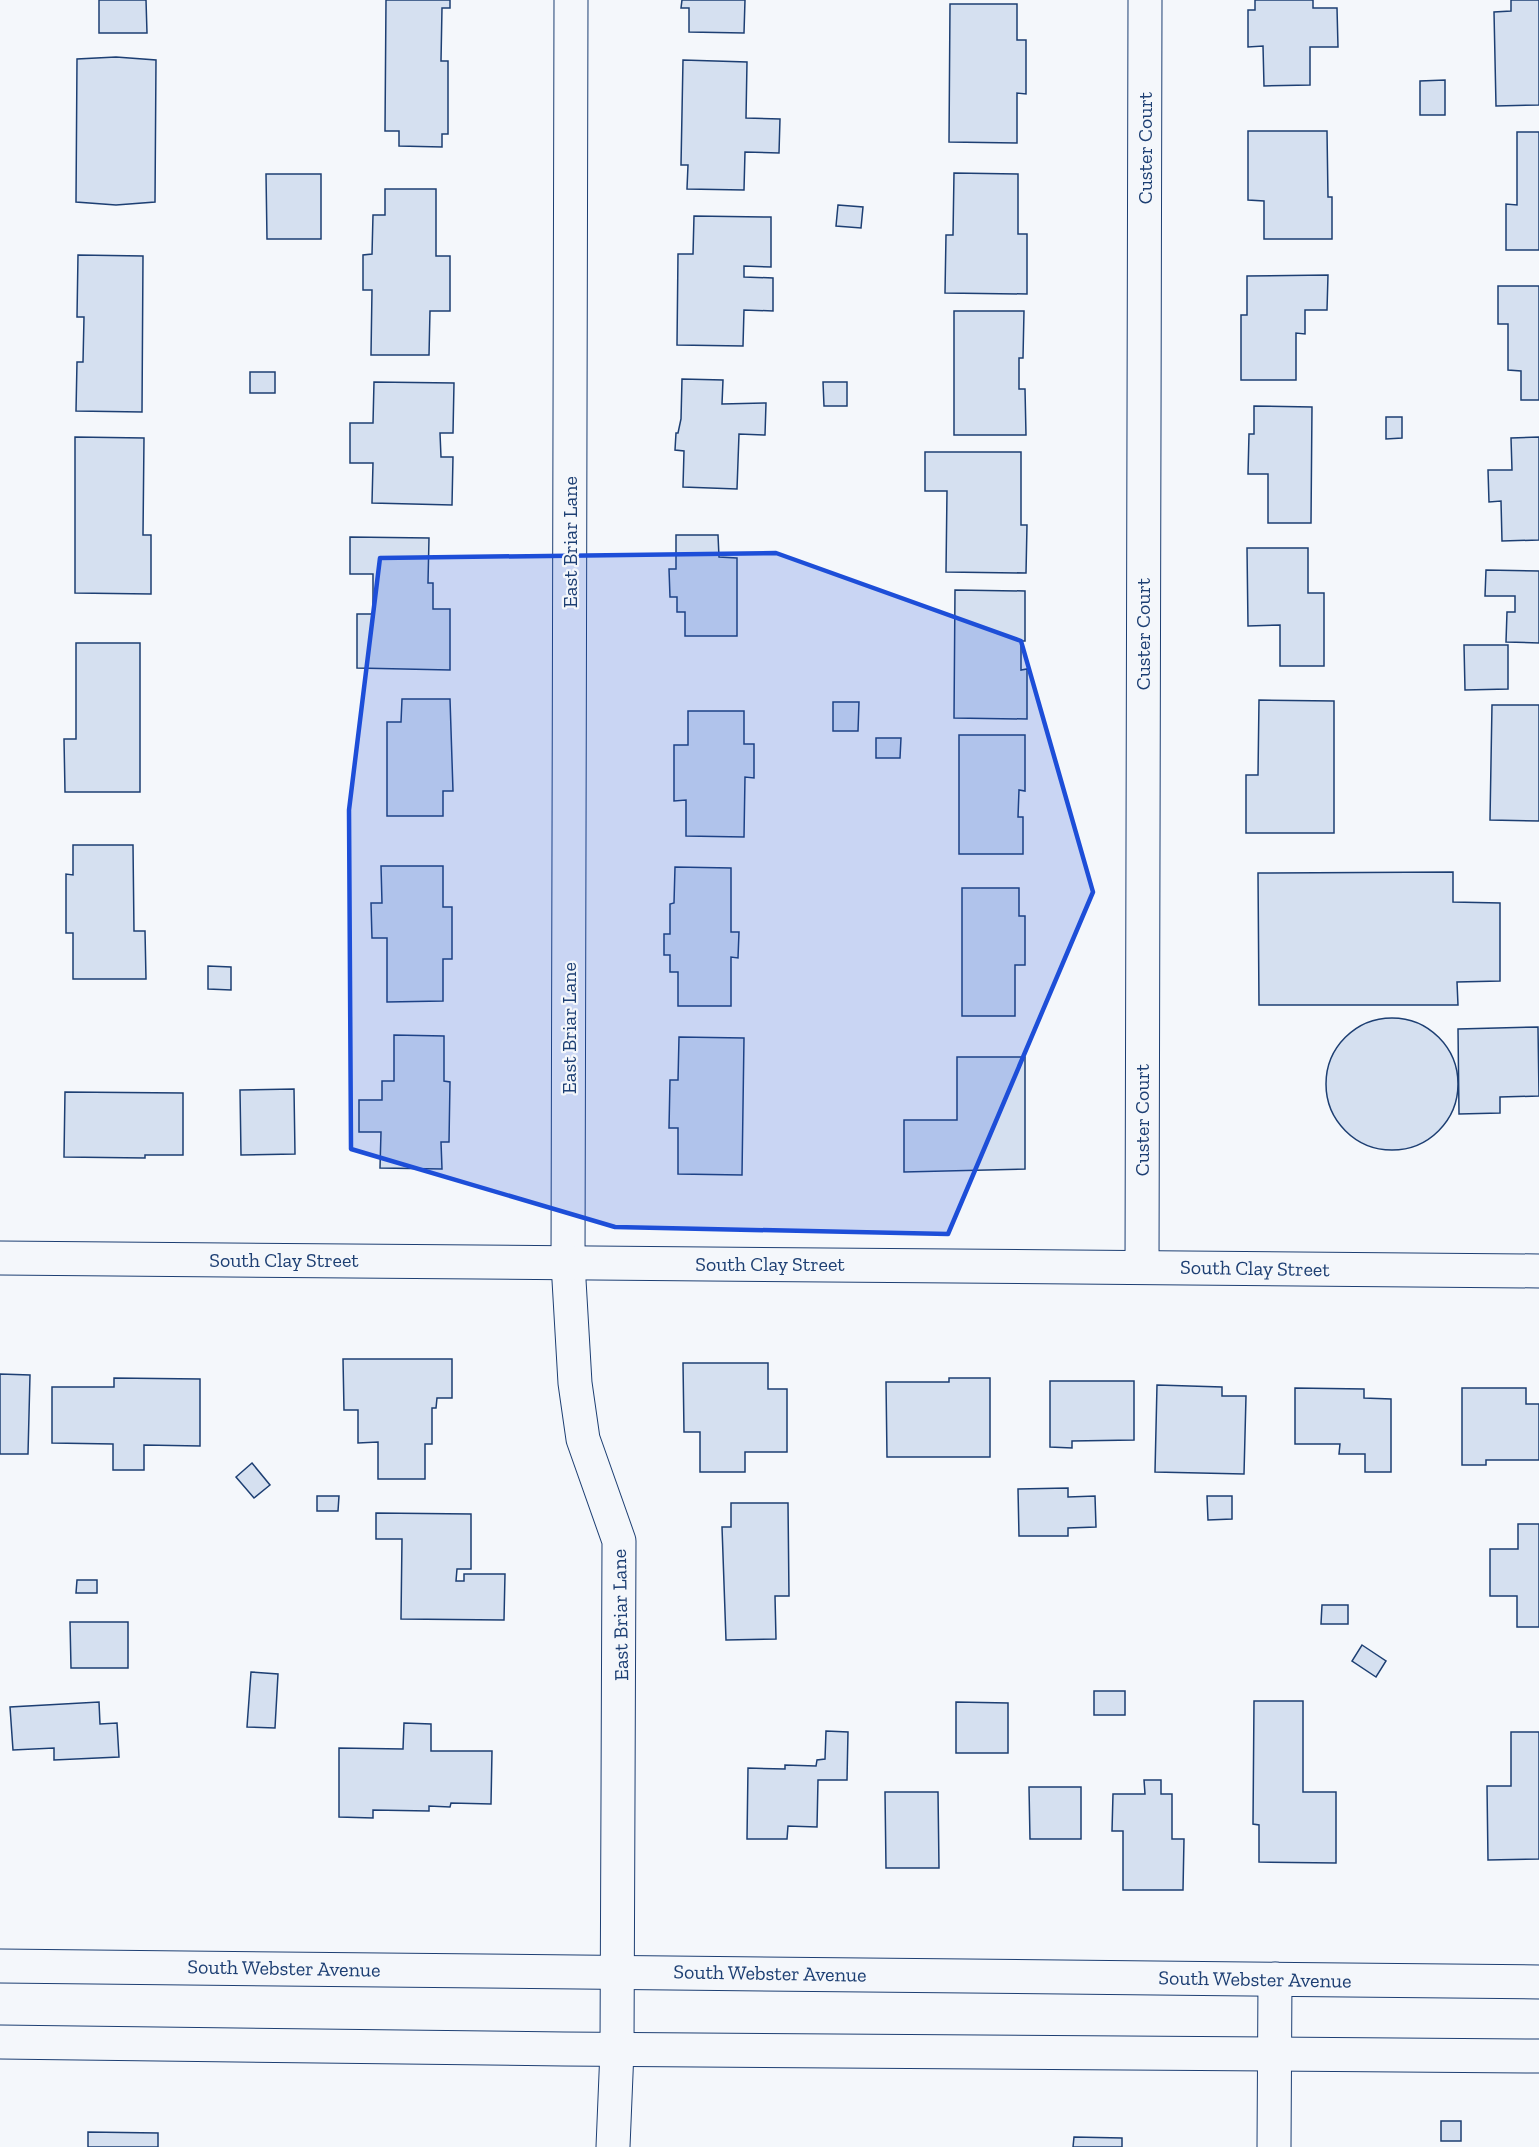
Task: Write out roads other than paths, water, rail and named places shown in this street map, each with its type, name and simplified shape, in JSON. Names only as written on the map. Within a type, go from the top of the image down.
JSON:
[{"type":"street","name":"East Briar Lane","points":[[571,0],[568,1263],[575,1383],[583,1439],[619,1541],[618,1971],[613,2147]]},
{"type":"street","name":"Custer Court","points":[[1142,1267],[1145,0]]},
{"type":"street","name":"South Clay Street","points":[[0,1258],[1539,1271]]},
{"type":"street","name":"South Webster Avenue","points":[[0,1966],[1539,1982]]},
{"type":"street","points":[[0,1966],[0,1975]]},
{"type":"street","points":[[1274,2147],[1275,1979]]},
{"type":"street","points":[[0,2042],[617,2050],[1275,2052],[1539,2056]]}]
